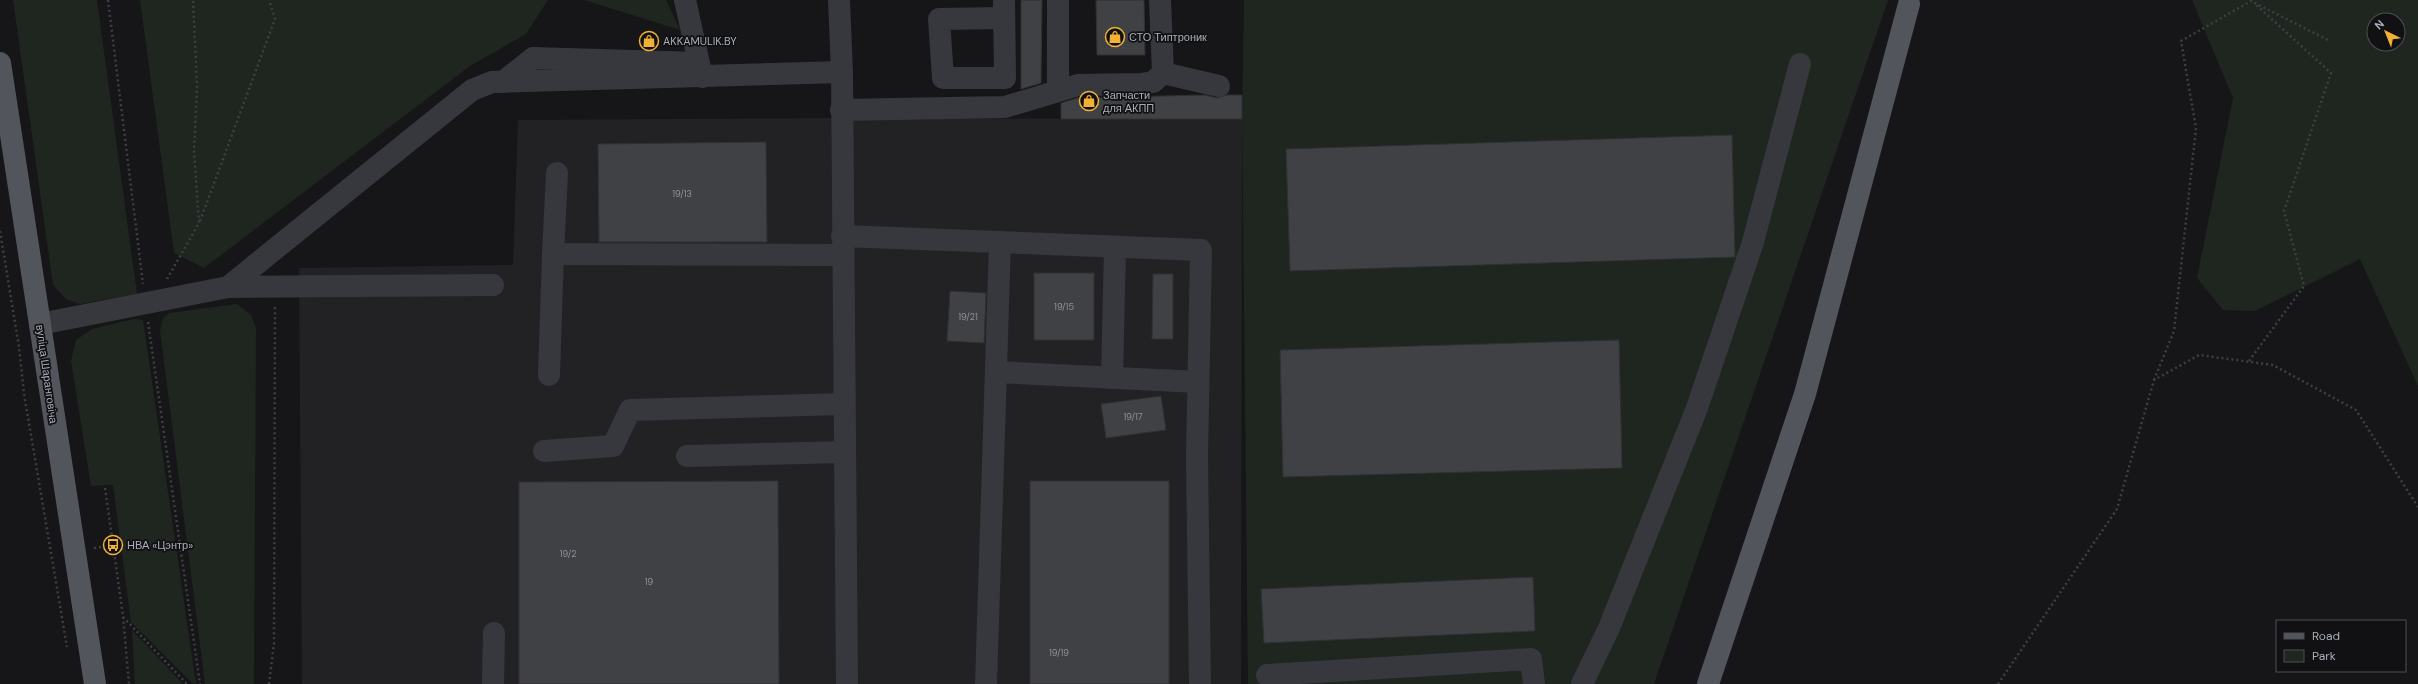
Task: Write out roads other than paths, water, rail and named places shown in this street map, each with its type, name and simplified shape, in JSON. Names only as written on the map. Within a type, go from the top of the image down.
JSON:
[{"type":"main road","points":[[1708,684],[1805,394],[1909,4]]},
{"type":"main road","name":"вуліца Шаранговіча","points":[[0,63],[95,684]]},
{"type":"lane","points":[[685,0],[701,70]]},
{"type":"lane","points":[[839,0],[842,72],[842,246],[847,684]]},
{"type":"lane","points":[[1058,0],[1058,89]]},
{"type":"lane","points":[[1160,0],[1163,73]]},
{"type":"lane","points":[[1582,684],[1609,628],[1697,408],[1753,242],[1800,64]]},
{"type":"lane","points":[[228,287],[472,90],[492,82],[701,70],[842,72]]},
{"type":"lane","points":[[841,110],[1004,107],[1078,84],[1141,84],[1153,82],[1163,73]]},
{"type":"lane","points":[[1163,73],[1219,86]]},
{"type":"lane","points":[[548,375],[557,173]]},
{"type":"lane","points":[[986,684],[1000,242]]},
{"type":"lane","points":[[553,254],[1000,242],[1201,250],[1197,457],[1200,684]]},
{"type":"lane","points":[[1112,378],[1115,247]]},
{"type":"lane","points":[[40,324],[228,287],[276,288],[493,285]]},
{"type":"lane","points":[[996,372],[1198,382]]},
{"type":"lane","points":[[544,451],[613,446],[630,410],[844,404]]},
{"type":"lane","points":[[687,456],[844,452]]},
{"type":"lane","points":[[493,683],[494,633]]},
{"type":"lane","points":[[1267,675],[1531,659],[1534,684]]},
{"type":"place","name":"СТО Типтроник","points":[[1115,37]]},
{"type":"place","name":"AKKAMULIK.BY","points":[[649,41]]},
{"type":"place","name":"Запчасти для АКПП","points":[[1089,101]]},
{"type":"place","name":"НВА «Цэнтр»","points":[[113,545]]}]
